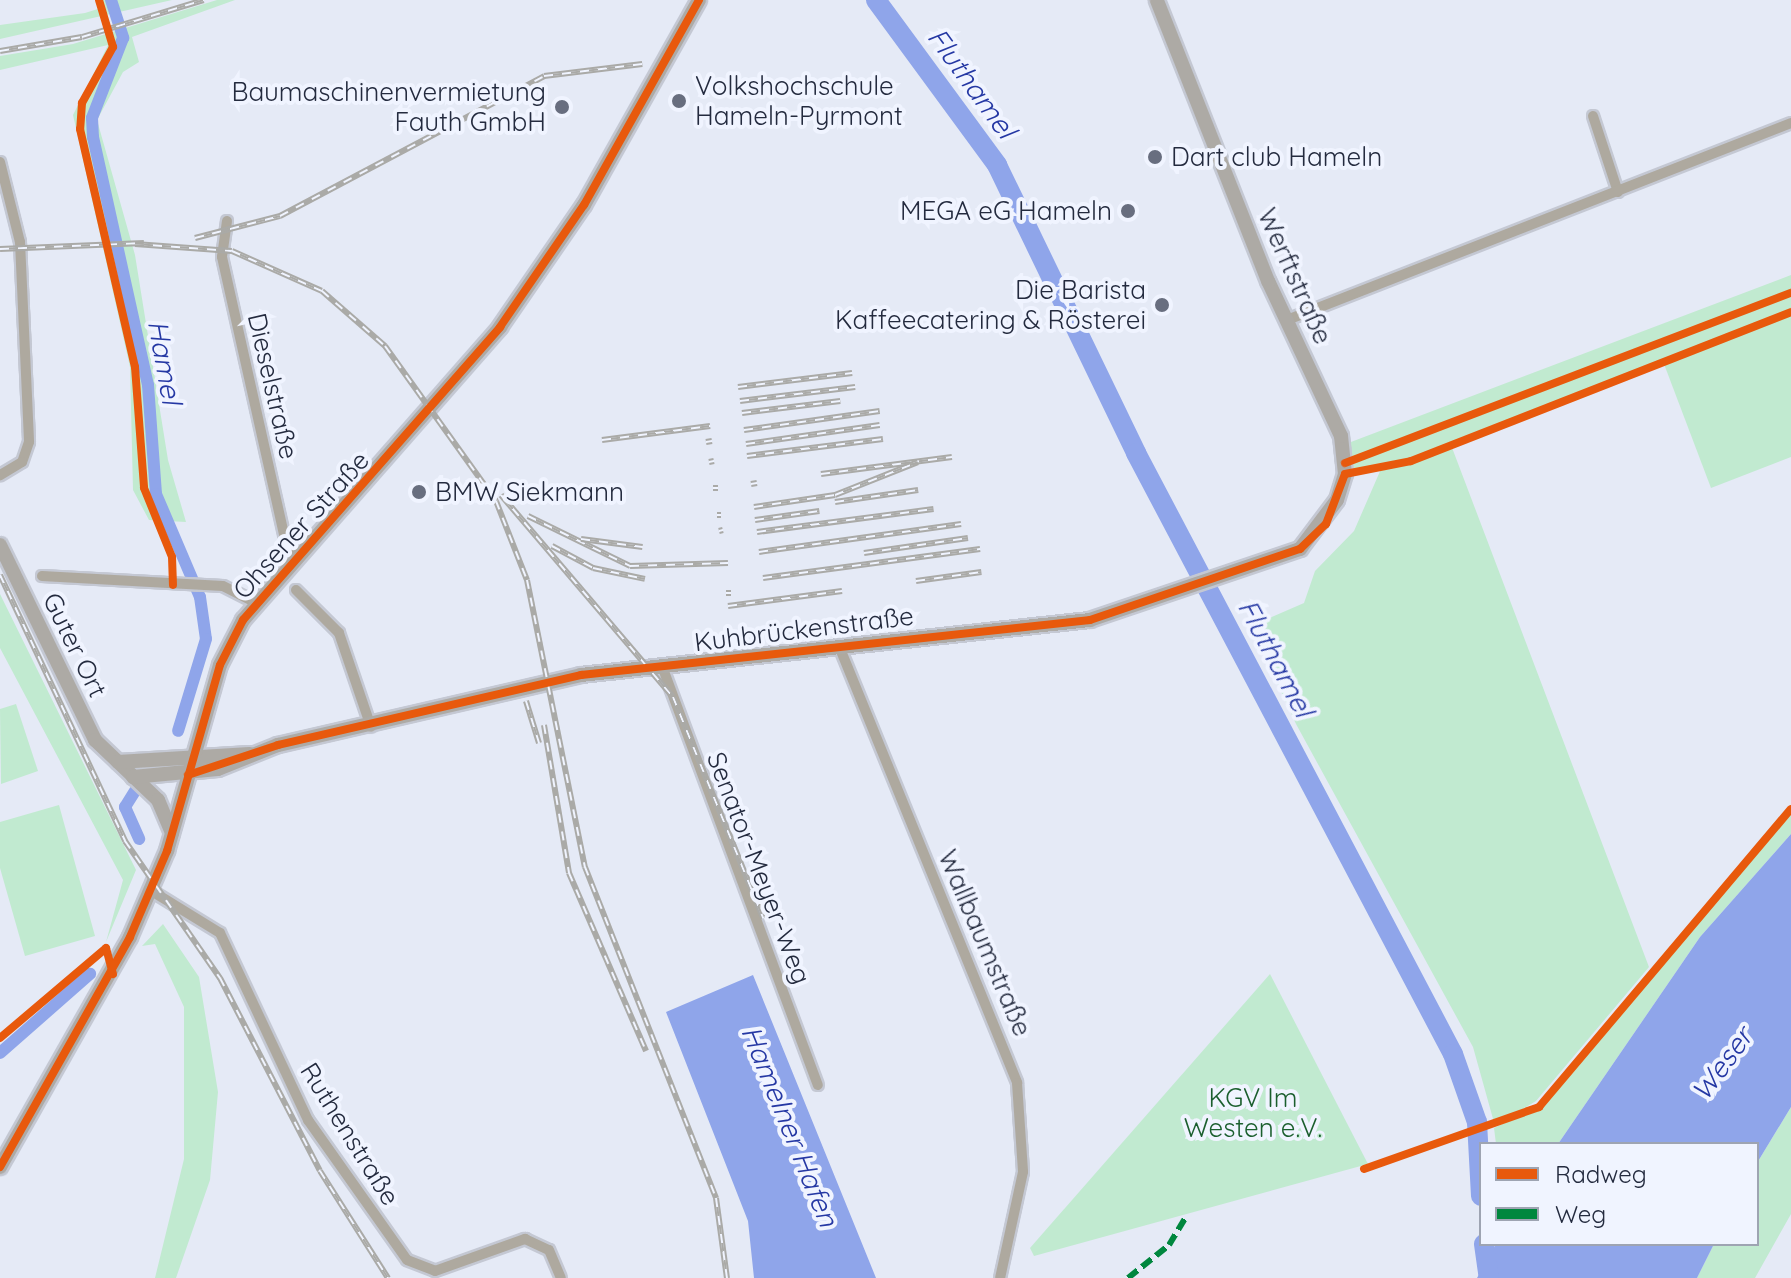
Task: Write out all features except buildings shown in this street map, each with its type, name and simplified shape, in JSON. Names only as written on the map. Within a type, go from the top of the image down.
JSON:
[{"type":"main road","name":"Ohsener Straße","points":[[0,1167],[91,1015],[150,890],[172,833],[220,665],[256,603],[508,316],[584,205],[699,0]]},
{"type":"main road","name":"Werftstraße","points":[[1157,0],[1287,320],[1341,436]]},
{"type":"main road","name":"Kuhbrückenstraße","points":[[188,775],[250,754],[569,677],[1090,620],[1277,561],[1320,531],[1345,474],[1341,436]]},
{"type":"main road","name":"Guter Ort","points":[[1,553],[95,740],[158,800],[172,833]]},
{"type":"main road","name":"Kuhbrückenstraße","points":[[192,759],[250,754]]},
{"type":"main road","points":[[114,761],[192,759]]},
{"type":"main road","points":[[133,777],[188,775]]},
{"type":"street","points":[[1593,116],[1618,192]]},
{"type":"street","points":[[1287,320],[1791,123]]},
{"type":"street","points":[[0,162],[20,242],[29,442],[22,462],[0,475]]},
{"type":"street","name":"Dieselstraße","points":[[227,221],[222,257],[285,538],[296,558]]},
{"type":"street","points":[[42,576],[210,585],[256,603]]},
{"type":"street","points":[[296,590],[339,633],[371,727]]},
{"type":"street","name":"Wallbaumstraße","points":[[839,646],[1017,1083],[1023,1172],[1005,1275]]},
{"type":"street","name":"Senator-Meyer-Weg","points":[[662,666],[818,1085]]},
{"type":"street","name":"Ruthenstraße","points":[[150,890],[220,933],[308,1120],[407,1260],[435,1271],[525,1239],[549,1250],[561,1278]]},
{"type":"green space","points":[[101,0],[172,0],[0,39],[0,25],[85,13],[101,8]]},
{"type":"green space","points":[[217,0],[235,0],[132,37],[139,62],[123,72],[97,120],[135,255],[168,460],[186,522],[149,520],[133,490],[130,367],[73,115],[108,45],[0,70],[0,56],[73,44]]},
{"type":"green space","points":[[1791,275],[1791,311],[1451,445],[1649,967],[1536,1101],[1495,1126],[1473,1047],[1296,724],[1251,626],[1304,603],[1315,571],[1354,531],[1381,469],[1346,473],[1343,445]]},
{"type":"green space","points":[[1791,315],[1791,457],[1711,488],[1664,364]]},
{"type":"green space","points":[[0,594],[136,870],[106,942],[123,880],[0,648]]},
{"type":"green space","points":[[16,704],[38,771],[1,784],[0,709]]},
{"type":"green space","points":[[59,805],[95,936],[25,956],[0,868],[0,822]]},
{"type":"green space","points":[[1791,809],[1791,834],[1700,937],[1559,1142],[1496,1142],[1494,1128],[1539,1107]]},
{"type":"green space","points":[[163,924],[199,977],[218,1092],[210,1180],[176,1278],[155,1278],[184,1159],[184,1007],[155,944],[142,946]]},
{"type":"green space","name":"KGV Im Westen e.V.","points":[[1270,974],[1368,1164],[1034,1256],[1030,1248]]},
{"type":"green space","points":[[1791,1107],[1791,1214],[1755,1278],[1697,1278],[1713,1246],[1759,1246],[1759,1160]]},
{"type":"water","name":"Weser","points":[[1791,834],[1791,1107],[1759,1160],[1759,1142],[1559,1142],[1700,937]]},
{"type":"water","name":"Hamelner Hafen","points":[[753,975],[876,1278],[754,1278],[748,1221],[666,1012]]},
{"type":"water","points":[[1495,1246],[1713,1246],[1697,1278],[1477,1278]]},
{"type":"waterway","name":"Hamel","points":[[111,0],[123,38],[92,118],[93,137],[148,385],[156,494],[200,597],[206,639],[178,731]]},
{"type":"waterway","name":"Fluthamel","points":[[876,0],[997,165],[1136,453],[1453,1054],[1477,1122],[1479,1159]]},
{"type":"waterway","name":"Hamel","points":[[135,791],[125,807],[139,839]]},
{"type":"waterway","name":"Hamel","points":[[0,1053],[90,974]]},
{"type":"waterway","name":"Fluthamel","points":[[1484,1246],[1489,1278]]},
{"type":"railway","points":[[0,51],[82,37],[204,0]]},
{"type":"railway","points":[[195,238],[280,216],[544,76],[642,64]]},
{"type":"railway","points":[[0,249],[144,243]]},
{"type":"railway","points":[[135,244],[232,251],[322,291],[385,346],[496,501],[527,580],[585,867],[716,1198],[727,1278]]},
{"type":"railway","points":[[738,387],[852,373]]},
{"type":"railway","points":[[740,401],[855,387]]},
{"type":"railway","points":[[742,413],[840,401]]},
{"type":"railway","points":[[744,430],[880,411]]},
{"type":"railway","points":[[746,444],[880,425]]},
{"type":"railway","points":[[602,440],[710,426]]},
{"type":"railway","points":[[747,456],[883,439]]},
{"type":"railway","points":[[706,442],[712,441]]},
{"type":"railway","points":[[821,474],[952,457]]},
{"type":"railway","points":[[709,462],[714,461]]},
{"type":"railway","points":[[754,507],[835,495],[918,462]]},
{"type":"railway","points":[[751,484],[757,483]]},
{"type":"railway","points":[[713,488],[718,488]]},
{"type":"railway","points":[[835,502],[918,490]]},
{"type":"railway","points":[[501,495],[673,697],[763,918]]},
{"type":"railway","points":[[757,532],[934,509]]},
{"type":"railway","points":[[755,520],[819,511]]},
{"type":"railway","points":[[528,516],[630,566],[728,563]]},
{"type":"railway","points":[[759,552],[961,524]]},
{"type":"railway","points":[[719,531],[723,530]]},
{"type":"railway","points":[[864,553],[968,538]]},
{"type":"railway","points":[[581,539],[642,547]]},
{"type":"railway","points":[[552,546],[593,568],[645,579]]},
{"type":"railway","points":[[763,578],[980,549]]},
{"type":"railway","points":[[916,581],[981,572]]},
{"type":"railway","points":[[0,575],[125,841],[220,978],[320,1171],[388,1278]]},
{"type":"railway","points":[[728,606],[842,591]]},
{"type":"railway","points":[[726,593],[731,593]]},
{"type":"railway","points":[[731,636],[737,635]]},
{"type":"railway","points":[[526,701],[539,743]]},
{"type":"railway","points":[[544,725],[569,873],[646,1051]]},
{"type":"marked path","points":[[1128,1278],[1169,1245],[1185,1218]]},
{"type":"cycle path","points":[[99,0],[113,47],[82,103],[80,129],[135,367],[144,488],[172,557],[173,585]]},
{"type":"cycle path","points":[[0,1167],[130,937],[167,851],[220,665],[243,620],[500,327],[584,205],[699,0]]},
{"type":"cycle path","points":[[1345,463],[1791,293]]},
{"type":"cycle path","points":[[188,775],[278,745],[581,675],[1090,620],[1300,549],[1326,524],[1345,474],[1411,461],[1791,312]]},
{"type":"cycle path","points":[[1364,1169],[1539,1107],[1791,809]]},
{"type":"cycle path","points":[[0,1038],[106,948],[113,974]]},
{"type":"place","name":"Volkshochschule Hameln-Pyrmont","points":[[679,101]]},
{"type":"place","name":"Baumaschinenvermietung Fauth GmbH","points":[[562,107]]},
{"type":"place","name":"Dart club Hameln","points":[[1155,157]]},
{"type":"place","name":"MEGA eG Hameln","points":[[1128,211]]},
{"type":"place","name":"Die Barista Kaffeecatering & Rösterei","points":[[1162,305]]},
{"type":"place","name":"BMW Siekmann","points":[[419,492]]}]
